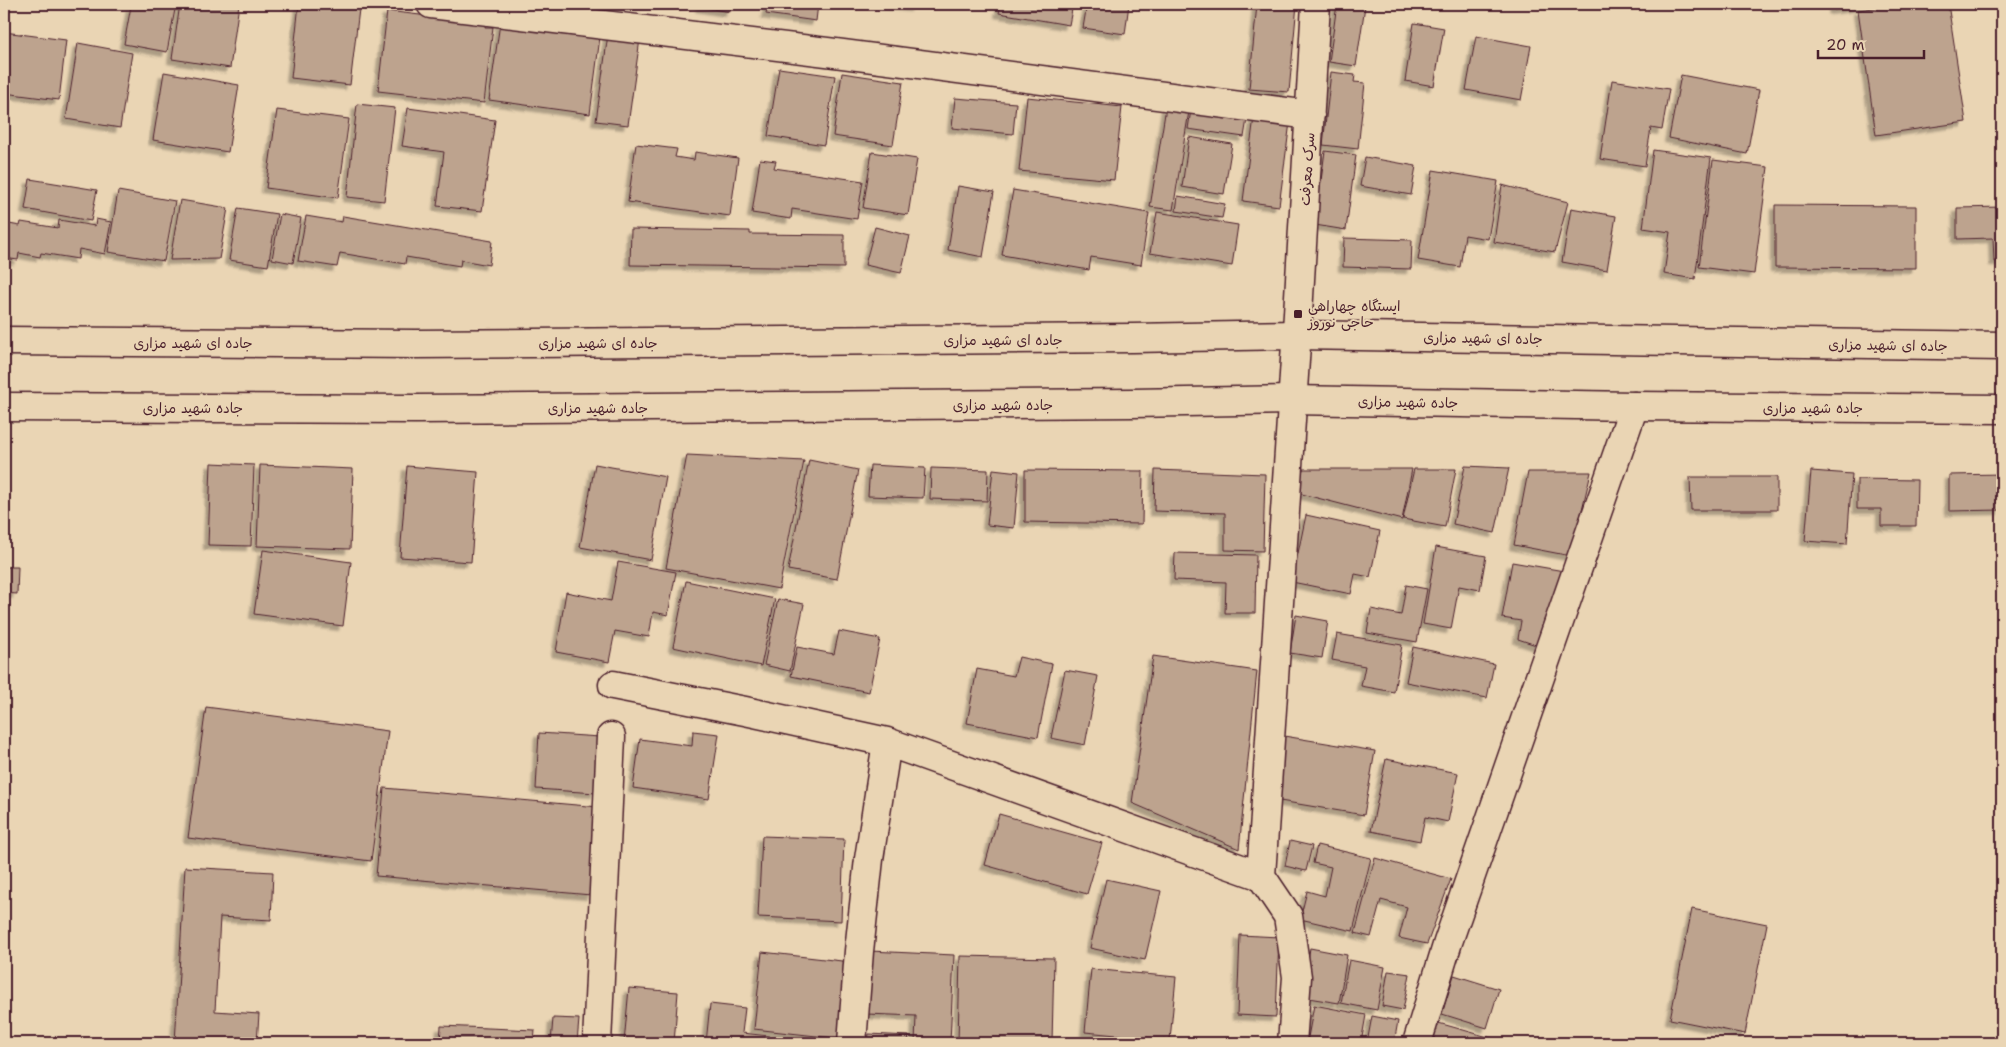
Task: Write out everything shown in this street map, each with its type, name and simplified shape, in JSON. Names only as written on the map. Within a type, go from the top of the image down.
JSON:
[{"type":"main road","points":[[431,4],[825,52],[1310,115]]},
{"type":"main road","name":"سرک معرفت","points":[[1261,876],[1316,4]]},
{"type":"main road","name":"جاده ای شهید مزاری","points":[[4,341],[426,344],[1296,335],[2002,346]]},
{"type":"main road","name":"جاده شهید مزاری","points":[[4,407],[426,409],[1123,404],[1291,400],[1634,406],[2002,409]]},
{"type":"main road","points":[[1417,1043],[1448,942],[1634,406]]},
{"type":"main road","points":[[613,685],[887,742],[1261,876],[1288,916],[1297,977],[1292,1043]]},
{"type":"main road","points":[[597,1043],[612,737]]},
{"type":"main road","points":[[852,1043],[869,859],[887,742]]},
{"type":"building","points":[[137,4],[176,4],[167,52],[124,44],[131,6],[137,7]]},
{"type":"building","points":[[180,4],[239,4],[230,68],[172,59]]},
{"type":"building","points":[[299,4],[359,9],[350,85],[291,78]]},
{"type":"building","points":[[701,4],[731,4],[730,12],[700,7]]},
{"type":"building","points":[[768,4],[818,4],[816,21],[766,14]]},
{"type":"building","points":[[886,4],[915,4],[915,7]]},
{"type":"building","points":[[1001,4],[1073,4],[1069,25],[999,13]]},
{"type":"building","points":[[1087,4],[1129,4],[1125,34],[1083,28]]},
{"type":"building","points":[[1257,4],[1297,4],[1289,92],[1249,89]]},
{"type":"building","points":[[1337,4],[1365,6],[1356,66],[1329,62]]},
{"type":"building","points":[[1833,4],[1880,4],[1834,10]]},
{"type":"building","points":[[1905,4],[1948,4],[1966,122],[1876,135],[1858,10]]},
{"type":"building","points":[[387,11],[486,23],[485,27],[493,27],[484,103],[378,91]]},
{"type":"building","points":[[500,23],[600,37],[590,114],[489,100]]},
{"type":"building","points":[[1414,23],[1444,28],[1434,86],[1405,81]]},
{"type":"building","points":[[4,32],[66,40],[59,100],[4,93]]},
{"type":"building","points":[[608,34],[640,39],[628,125],[596,121]]},
{"type":"building","points":[[1476,36],[1531,46],[1521,100],[1466,90]]},
{"type":"building","points":[[78,43],[132,53],[120,128],[66,119]]},
{"type":"building","points":[[779,68],[835,76],[824,145],[768,136]]},
{"type":"building","points":[[164,72],[239,85],[228,152],[153,140]]},
{"type":"building","points":[[1331,72],[1355,75],[1354,82],[1365,83],[1358,149],[1323,145]]},
{"type":"building","points":[[842,73],[903,82],[893,145],[833,136]]},
{"type":"building","points":[[1681,75],[1759,90],[1747,154],[1669,138]]},
{"type":"building","points":[[1612,80],[1669,89],[1662,130],[1651,128],[1645,166],[1600,159]]},
{"type":"building","points":[[1027,97],[1122,107],[1114,180],[1019,171]]},
{"type":"building","points":[[955,98],[1016,103],[1013,134],[952,128]]},
{"type":"building","points":[[357,104],[395,108],[384,201],[347,197]]},
{"type":"building","points":[[1166,107],[1189,111],[1173,210],[1150,207]]},
{"type":"building","points":[[408,108],[495,120],[482,211],[437,206],[444,152],[402,146]]},
{"type":"building","points":[[277,110],[349,119],[338,198],[266,188]]},
{"type":"building","points":[[1191,110],[1247,119],[1244,137],[1188,129]]},
{"type":"building","points":[[1254,117],[1290,122],[1279,206],[1243,201]]},
{"type":"building","points":[[1189,137],[1232,144],[1224,194],[1182,187]]},
{"type":"building","points":[[636,144],[677,149],[675,157],[694,160],[695,152],[738,158],[730,216],[628,202]]},
{"type":"building","points":[[1653,150],[1711,158],[1695,279],[1664,274],[1670,232],[1643,228]]},
{"type":"building","points":[[1325,151],[1356,155],[1346,230],[1315,225]]},
{"type":"building","points":[[872,152],[917,159],[908,215],[863,208]]},
{"type":"building","points":[[1365,157],[1416,166],[1411,195],[1360,186]]},
{"type":"building","points":[[760,159],[776,161],[774,168],[863,181],[857,219],[792,209],[791,219],[752,213]]},
{"type":"building","points":[[1713,160],[1768,167],[1754,274],[1699,267]]},
{"type":"building","points":[[1433,170],[1498,181],[1488,239],[1465,235],[1460,267],[1418,260]]},
{"type":"building","points":[[30,179],[97,190],[91,221],[25,209]]},
{"type":"building","points":[[1502,185],[1568,202],[1555,252],[1494,242]]},
{"type":"building","points":[[958,186],[994,192],[983,257],[948,250]]},
{"type":"building","points":[[1013,190],[1149,213],[1141,265],[1091,257],[1089,270],[1002,255]]},
{"type":"building","points":[[118,191],[175,201],[164,261],[108,252]]},
{"type":"building","points":[[1178,196],[1225,204],[1222,218],[1176,211]]},
{"type":"building","points":[[180,200],[228,208],[219,259],[170,260]]},
{"type":"building","points":[[1775,205],[1916,206],[1916,268],[1775,267]]},
{"type":"building","points":[[2002,207],[2002,261],[1994,261],[1993,238],[1957,239],[1957,208]]},
{"type":"building","points":[[238,208],[277,214],[268,266],[229,260]]},
{"type":"building","points":[[1571,208],[1616,216],[1607,270],[1562,262]]},
{"type":"building","points":[[1157,212],[1238,225],[1232,266],[1150,253]]},
{"type":"building","points":[[280,214],[301,218],[293,263],[272,259]]},
{"type":"building","points":[[306,216],[342,222],[343,216],[492,241],[489,265],[461,260],[460,266],[406,257],[405,264],[340,253],[337,267],[298,261]]},
{"type":"building","points":[[96,219],[111,222],[105,254],[79,249],[78,259],[41,253],[40,257],[19,253],[18,260],[4,258],[4,223],[20,226],[21,222],[58,228],[59,220],[95,226]]},
{"type":"building","points":[[875,227],[910,236],[901,273],[865,265]]},
{"type":"building","points":[[631,229],[750,231],[750,234],[844,235],[844,268],[630,265]]},
{"type":"building","points":[[1344,238],[1412,240],[1411,269],[1343,267]]},
{"type":"building","points":[[687,455],[804,461],[779,589],[666,568]]},
{"type":"building","points":[[809,460],[858,470],[837,579],[788,570]]},
{"type":"building","points":[[211,463],[254,465],[251,546],[208,545]]},
{"type":"building","points":[[595,464],[666,477],[651,560],[580,547]]},
{"type":"building","points":[[260,465],[353,469],[350,549],[257,546]]},
{"type":"building","points":[[870,465],[925,468],[923,498],[868,496]]},
{"type":"building","points":[[407,466],[478,472],[471,562],[400,557]]},
{"type":"building","points":[[1465,466],[1509,468],[1495,533],[1453,524]]},
{"type":"building","points":[[931,468],[988,470],[987,501],[930,499]]},
{"type":"building","points":[[993,469],[1019,472],[1014,528],[987,525]]},
{"type":"building","points":[[1303,469],[1412,469],[1402,520],[1298,493]]},
{"type":"building","points":[[1414,469],[1456,469],[1445,527],[1403,519]]},
{"type":"building","points":[[1025,470],[1143,471],[1142,524],[1025,522]]},
{"type":"building","points":[[1155,470],[1265,474],[1263,551],[1225,550],[1225,513],[1154,511]]},
{"type":"building","points":[[1811,471],[1852,474],[1847,544],[1805,541]]},
{"type":"building","points":[[1528,472],[1591,472],[1571,556],[1514,545]]},
{"type":"building","points":[[2002,474],[2002,510],[1949,511],[1949,475]]},
{"type":"building","points":[[1690,477],[1777,477],[1777,510],[1691,510]]},
{"type":"building","points":[[1857,479],[1917,480],[1916,526],[1881,526],[1881,509],[1857,509]]},
{"type":"building","points":[[1306,515],[1380,531],[1370,577],[1355,574],[1351,594],[1292,582]]},
{"type":"building","points":[[1436,547],[1486,556],[1480,590],[1459,586],[1451,629],[1423,624]]},
{"type":"building","points":[[263,550],[351,562],[343,626],[254,614]]},
{"type":"building","points":[[1175,553],[1256,555],[1255,613],[1225,613],[1226,582],[1174,580]]},
{"type":"building","points":[[618,562],[676,572],[668,615],[653,612],[649,637],[615,631],[609,662],[556,652],[566,592],[611,601]]},
{"type":"building","points":[[1512,562],[1564,571],[1539,646],[1518,639],[1521,621],[1502,618]]},
{"type":"building","points":[[4,567],[18,567],[17,594],[4,593]]},
{"type":"building","points":[[686,581],[775,599],[761,666],[673,647]]},
{"type":"building","points":[[1406,585],[1427,589],[1417,642],[1367,633],[1371,609],[1401,615]]},
{"type":"building","points":[[778,599],[804,604],[790,671],[764,665]]},
{"type":"building","points":[[1296,615],[1328,621],[1322,658],[1290,653]]},
{"type":"building","points":[[839,631],[880,639],[869,692],[791,676],[797,647],[834,654]]},
{"type":"building","points":[[1337,634],[1402,645],[1394,692],[1361,686],[1365,666],[1332,660]]},
{"type":"building","points":[[1413,647],[1494,664],[1487,698],[1406,682]]},
{"type":"building","points":[[1153,656],[1257,671],[1239,849],[1132,803]]},
{"type":"building","points":[[1019,657],[1052,664],[1038,737],[967,723],[977,669],[1014,676]]},
{"type":"building","points":[[1065,670],[1098,676],[1085,745],[1051,738]]},
{"type":"building","points":[[206,707],[388,731],[371,861],[188,838]]},
{"type":"building","points":[[693,731],[719,734],[709,799],[633,788],[640,739],[692,746]]},
{"type":"building","points":[[539,733],[600,737],[596,793],[536,789]]},
{"type":"building","points":[[1284,736],[1375,751],[1364,815],[1274,800]]},
{"type":"building","points":[[1386,759],[1458,773],[1448,822],[1425,817],[1420,841],[1371,831]]},
{"type":"building","points":[[384,788],[599,807],[591,895],[376,876]]},
{"type":"building","points":[[999,814],[1102,843],[1087,894],[985,865]]},
{"type":"building","points":[[762,836],[844,839],[841,921],[758,917]]},
{"type":"building","points":[[1290,841],[1312,846],[1306,871],[1285,866]]},
{"type":"building","points":[[1317,845],[1371,858],[1353,931],[1300,919],[1307,891],[1325,896],[1331,867],[1313,863]]},
{"type":"building","points":[[1375,858],[1451,879],[1427,944],[1399,938],[1407,907],[1381,900],[1371,937],[1355,933]]},
{"type":"building","points":[[185,867],[273,872],[271,920],[220,917],[215,1011],[259,1014],[257,1043],[175,1043]]},
{"type":"building","points":[[1106,879],[1161,891],[1145,960],[1090,948]]},
{"type":"building","points":[[1692,909],[1767,924],[1745,1034],[1670,1019]]},
{"type":"building","points":[[1240,935],[1279,937],[1276,1017],[1237,1015]]},
{"type":"building","points":[[1310,948],[1347,955],[1339,1003],[1302,997]]},
{"type":"building","points":[[870,951],[954,955],[950,1043],[915,1043],[916,1016],[867,1014]]},
{"type":"building","points":[[762,952],[851,962],[843,1039],[754,1029]]},
{"type":"building","points":[[960,956],[1054,958],[1052,1043],[958,1043]]},
{"type":"building","points":[[1349,960],[1385,967],[1377,1010],[1341,1003]]},
{"type":"building","points":[[1091,969],[1176,977],[1170,1040],[1085,1032]]},
{"type":"building","points":[[1388,971],[1410,974],[1403,1010],[1382,1006]]},
{"type":"building","points":[[1454,975],[1499,989],[1487,1028],[1442,1014]]},
{"type":"building","points":[[629,988],[678,992],[674,1043],[624,1043]]},
{"type":"building","points":[[710,1004],[745,1008],[742,1033],[769,1036],[768,1043],[706,1043]]},
{"type":"building","points":[[1314,1005],[1366,1015],[1361,1043],[1307,1043]]},
{"type":"building","points":[[1372,1016],[1398,1021],[1394,1043],[1367,1043]]},
{"type":"building","points":[[553,1018],[579,1019],[577,1043],[551,1043]]},
{"type":"building","points":[[1435,1022],[1495,1039],[1494,1043],[1429,1043]]},
{"type":"building","points":[[441,1026],[535,1030],[534,1043],[440,1043]]},
{"type":"building","points":[[869,1034],[909,1036],[908,1043],[868,1043]]},
{"type":"building","points":[[1067,1041],[1091,1042],[1091,1043],[1067,1043]]},
{"type":"place","name":"ایستگاه چهاراهی حاجی نوروز","points":[[1298,314]]}]
